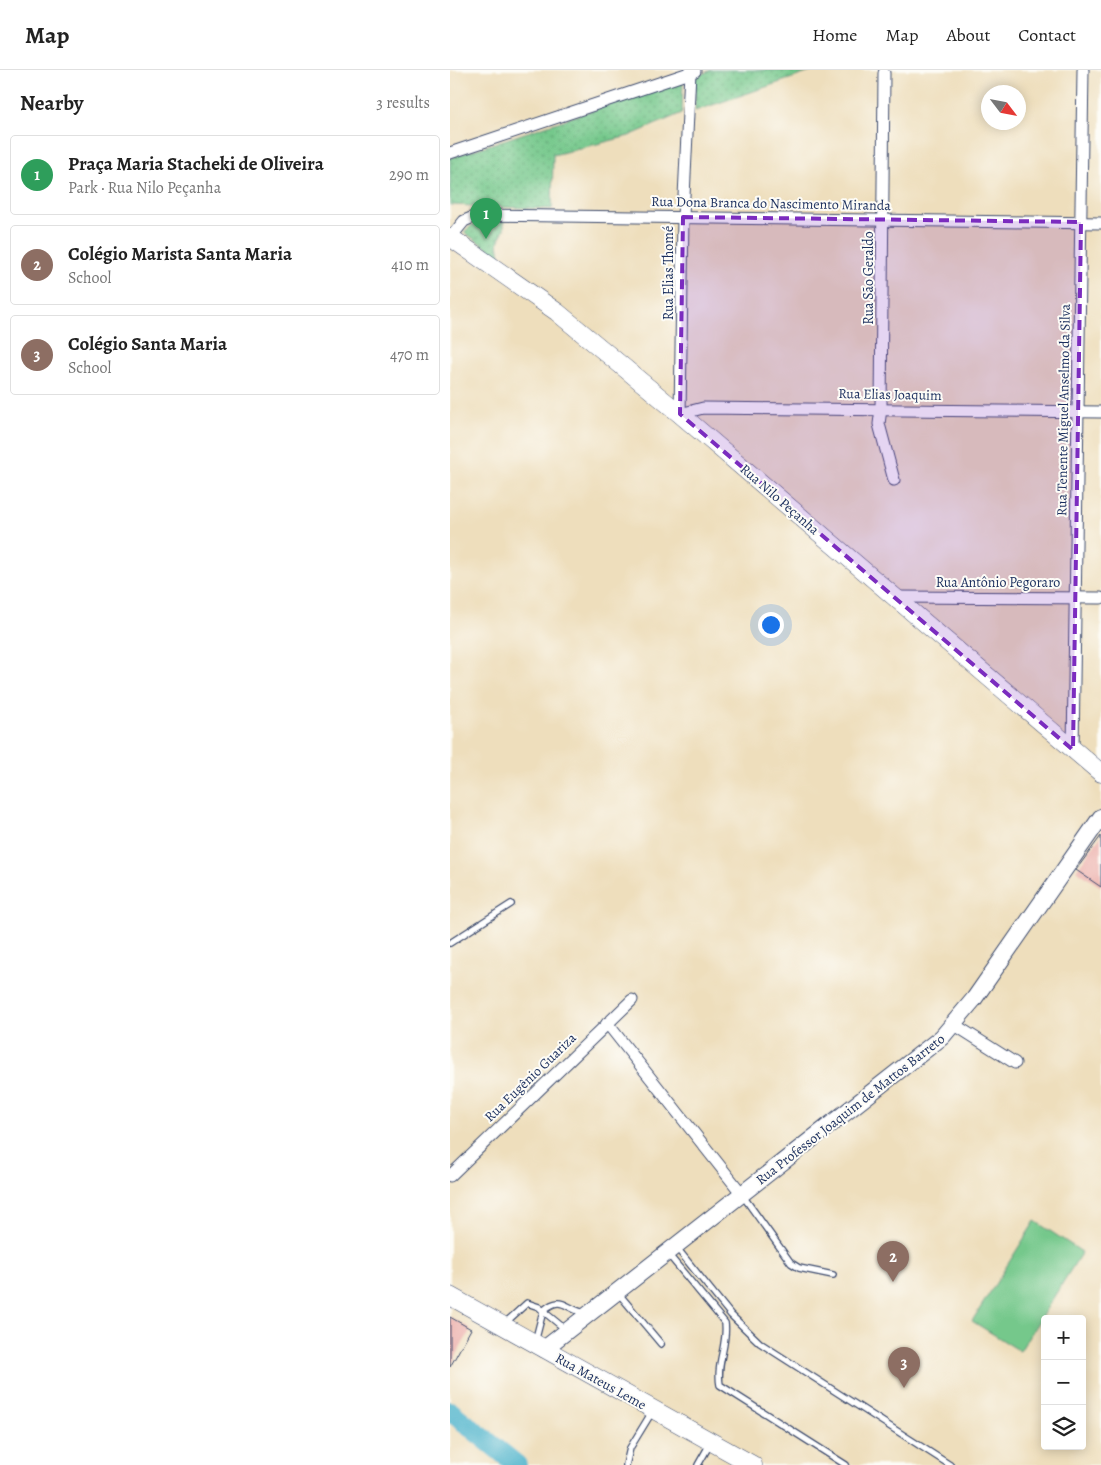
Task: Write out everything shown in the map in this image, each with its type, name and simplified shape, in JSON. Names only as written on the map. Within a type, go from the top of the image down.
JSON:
[{"type":"main road","name":"Rua Nilo Peçanha","points":[[450,237],[557,312],[680,414],[1101,774]]},
{"type":"main road","name":"Rua Professor Joaquim de Mattos Barreto","points":[[539,1346],[567,1331],[590,1314],[925,1051],[954,1025],[1101,817]]},
{"type":"main road","name":"Rua Mateus Leme","points":[[450,1296],[753,1465]]},
{"type":"street","name":"Rua Tenente Miguel Anselmo da Silva","points":[[1073,750],[1083,70]]},
{"type":"street","points":[[450,153],[693,71]]},
{"type":"street","name":"Rua Elias Thomé","points":[[680,414],[684,217],[693,71]]},
{"type":"street","name":"Rua São Geraldo","points":[[884,73],[882,409],[879,415],[879,424],[894,480]]},
{"type":"street","name":"Rua Dona Branca do Nascimento Miranda","points":[[450,237],[464,221],[478,214],[1101,223]]},
{"type":"street","name":"Rua Elias Joaquim","points":[[680,414],[702,408],[1101,412]]},
{"type":"street","name":"Rua Antônio Pegoraro","points":[[894,597],[1101,598]]},
{"type":"street","name":"Rua Eugênio Guariza","points":[[450,1176],[632,1000]]},
{"type":"street","points":[[607,1023],[742,1194]]},
{"type":"street","points":[[954,1025],[1016,1063]]},
{"type":"lane","points":[[450,943],[511,904]]},
{"type":"lane","points":[[742,1194],[791,1264],[799,1268],[833,1275]]},
{"type":"lane","points":[[671,1250],[725,1323],[727,1334],[718,1371],[720,1385],[846,1465]]},
{"type":"lane","points":[[671,1250],[731,1315],[760,1343],[950,1465]]},
{"type":"lane","points":[[617,1292],[662,1344]]},
{"type":"lane","points":[[539,1346],[544,1311],[553,1302],[561,1302],[572,1310],[590,1314]]},
{"type":"lane","points":[[502,1326],[527,1303],[539,1306],[567,1331]]},
{"type":"lane","points":[[626,1465],[630,1448],[653,1410]]},
{"type":"lane","points":[[698,1465],[711,1442]]},
{"type":"highlighted area","points":[[683,217],[1081,222],[1073,750],[680,414]]},
{"type":"green space","points":[[711,70],[816,70],[695,111],[695,77]]},
{"type":"green space","points":[[683,80],[682,113],[629,136],[553,155],[552,209],[450,205],[450,158]]},
{"type":"green space","points":[[504,221],[504,229],[498,242],[500,257],[464,232],[475,223]]},
{"type":"green space","points":[[1035,1221],[1082,1252],[1020,1351],[972,1321]]},
{"type":"building","points":[[1101,836],[1101,887],[1076,870]]},
{"type":"building","points":[[450,1317],[471,1329],[450,1367]]},
{"type":"waterway","points":[[450,1411],[517,1465]]},
{"type":"place","name":"Praça Maria Stacheki de Oliveira","points":[[486,239]]},
{"type":"place","name":"Colégio Marista Santa Maria","points":[[893,1282]]},
{"type":"place","name":"Colégio Santa Maria","points":[[904,1388]]}]
